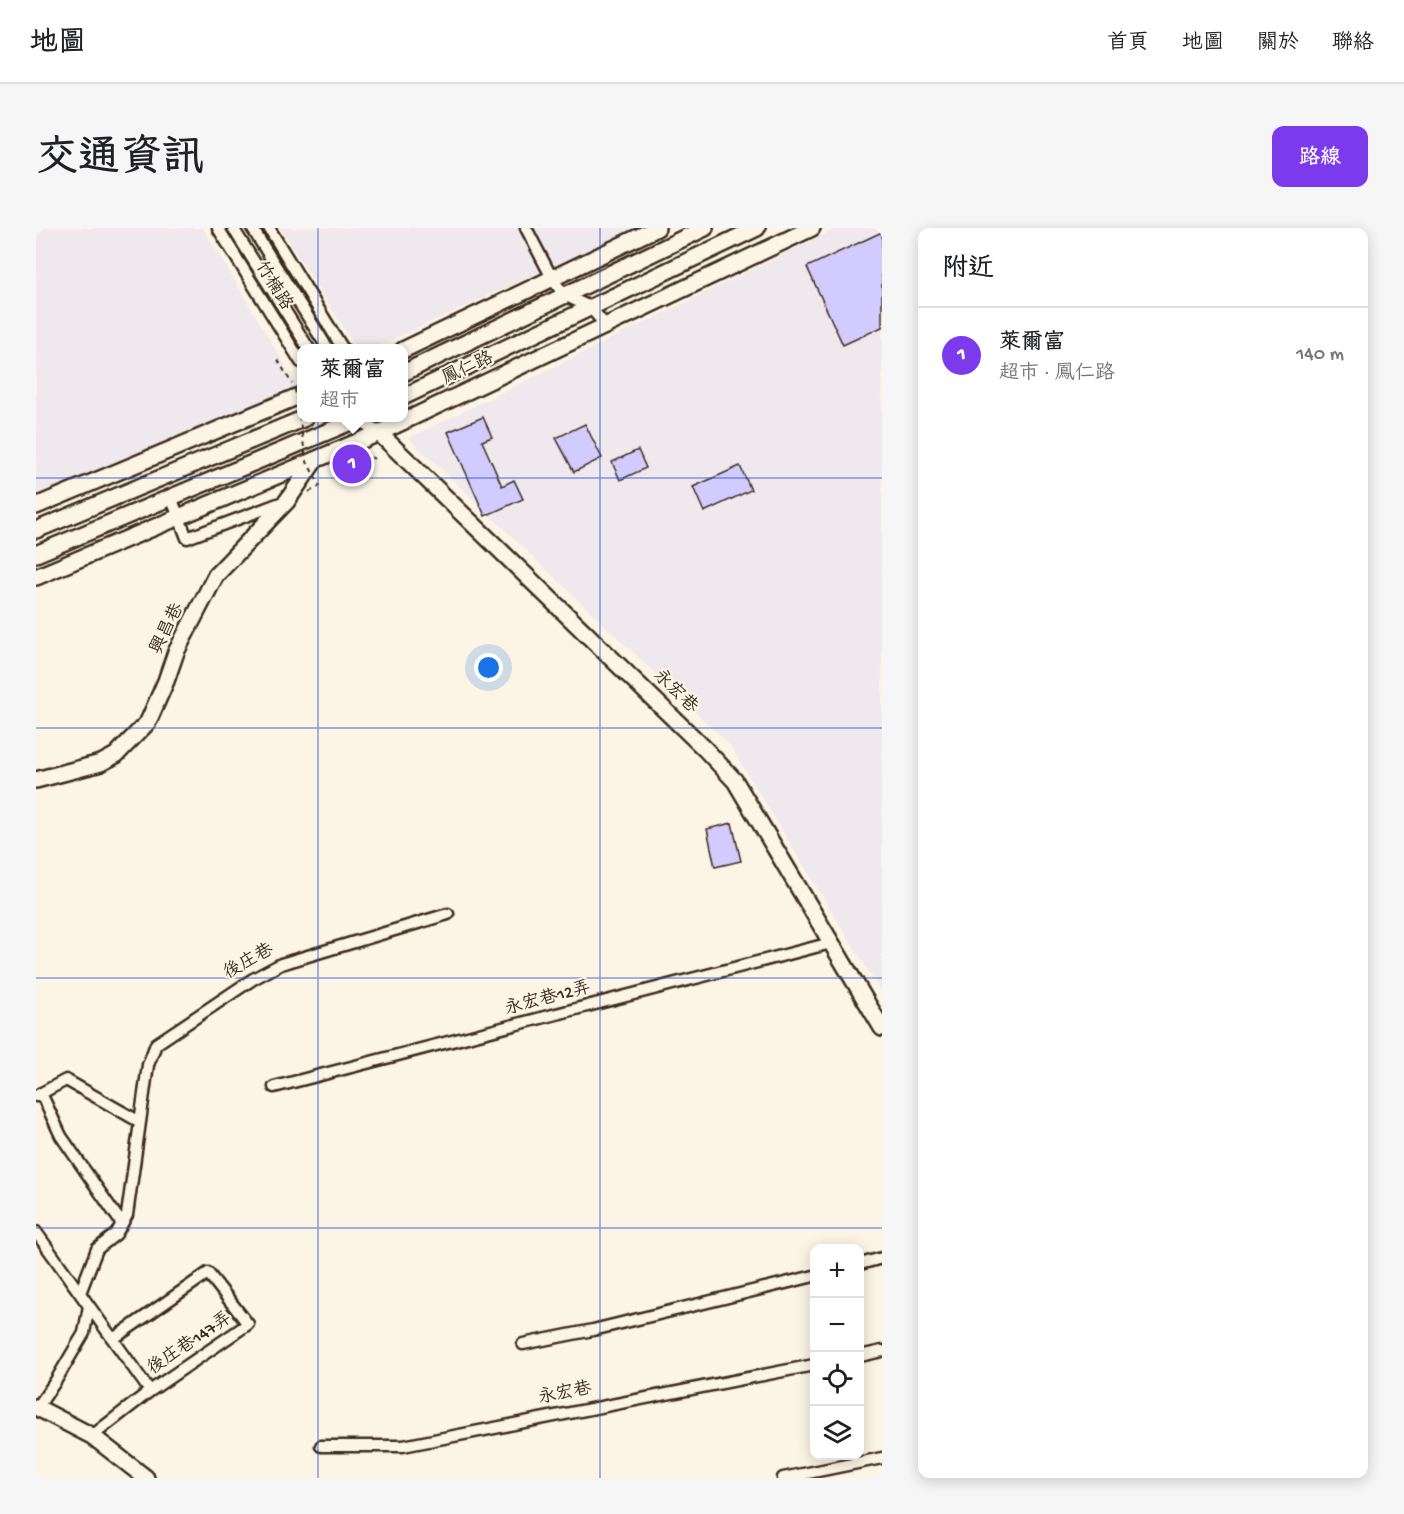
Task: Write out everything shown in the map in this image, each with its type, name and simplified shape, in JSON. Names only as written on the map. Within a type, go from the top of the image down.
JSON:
[{"type":"main road","points":[[408,348],[658,228]]},
{"type":"main road","name":"鳳仁路","points":[[408,371],[705,228]]},
{"type":"main road","name":"鳳仁路","points":[[408,395],[757,228]]},
{"type":"main road","name":"鳳仁路","points":[[408,419],[812,228]]},
{"type":"main road","points":[[36,506],[297,397]]},
{"type":"main road","points":[[36,530],[297,420]]},
{"type":"main road","points":[[36,554],[352,422]]},
{"type":"main road","name":"鳳仁路","points":[[36,578],[402,422]]},
{"type":"main road","name":"永宏巷","points":[[379,433],[705,749],[735,781],[882,1028]]},
{"type":"main road","name":"興昌巷","points":[[36,780],[100,763],[116,755],[148,722],[176,652],[216,574],[287,501],[315,460]]},
{"type":"main road","points":[[37,1408],[92,1436],[146,1478]]},
{"type":"street","name":"竹楠路","points":[[218,228],[297,356]]},
{"type":"street","name":"竹楠路","points":[[233,228],[306,344]]},
{"type":"street","name":"竹楠路","points":[[252,228],[325,344]]},
{"type":"street","name":"竹楠路","points":[[269,228],[341,344]]},
{"type":"street","points":[[526,228],[552,278],[564,295],[590,307],[606,326]]},
{"type":"street","points":[[658,228],[664,247]]},
{"type":"street","points":[[367,422],[379,433]]},
{"type":"street","points":[[171,496],[187,538],[287,501]]},
{"type":"street","name":"後庄巷","points":[[122,1224],[127,1215],[148,1065],[156,1044],[253,979],[281,964],[448,914]]},
{"type":"street","name":"永宏巷12弄","points":[[274,1088],[831,943]]},
{"type":"street","points":[[80,1293],[97,1250],[116,1234],[122,1224],[60,1136],[38,1095],[66,1080],[140,1122]]},
{"type":"street","points":[[36,1232],[150,1391]]},
{"type":"street","points":[[864,1263],[882,1258]]},
{"type":"street","name":"後庄巷147弄","points":[[92,1436],[150,1391],[248,1324],[208,1273],[113,1339]]},
{"type":"street","points":[[523,1344],[604,1328],[810,1277]]},
{"type":"street","points":[[37,1408],[84,1333],[89,1306]]},
{"type":"street","points":[[864,1355],[882,1351]]},
{"type":"street","name":"永宏巷","points":[[321,1446],[403,1446],[810,1366]]},
{"type":"street","points":[[783,1478],[882,1458]]},
{"type":"path","points":[[278,360],[295,389],[297,402]]},
{"type":"path","points":[[300,422],[306,460],[320,486]]},
{"type":"path","points":[[361,450],[374,459]]},
{"type":"path","points":[[303,492],[321,476]]},
{"type":"shaded area","points":[[36,228],[203,228],[297,385],[36,496]]},
{"type":"shaded area","points":[[280,228],[636,228],[383,344],[353,344]]},
{"type":"shaded area","points":[[837,228],[882,228],[882,993],[729,744],[409,438]]},
{"type":"building","points":[[882,232],[882,327],[843,345],[807,267]]},
{"type":"building","points":[[483,417],[492,437],[482,441],[502,486],[514,480],[523,499],[485,516],[448,432]]},
{"type":"building","points":[[585,424],[602,458],[574,472],[556,438]]},
{"type":"building","points":[[638,450],[646,468],[620,480],[612,462]]},
{"type":"building","points":[[364,452],[369,458],[347,482],[334,470],[351,453]]},
{"type":"building","points":[[740,466],[751,490],[704,512],[693,487]]},
{"type":"building","points":[[732,823],[741,861],[715,867],[707,829]]},
{"type":"place","name":"萊爾富","points":[[352,464]]}]
